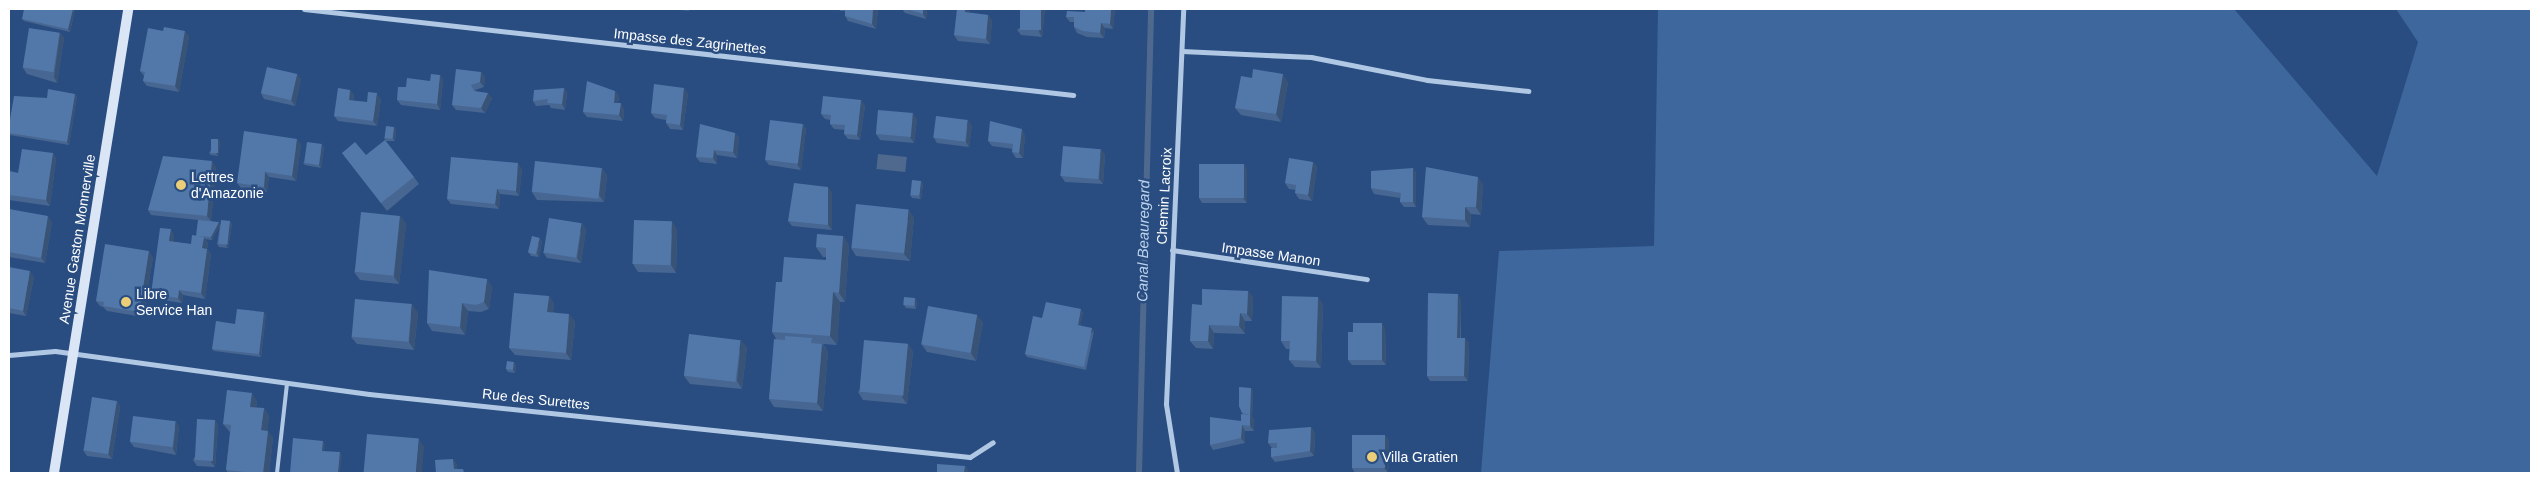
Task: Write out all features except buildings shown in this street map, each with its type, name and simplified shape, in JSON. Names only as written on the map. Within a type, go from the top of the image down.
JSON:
[{"type":"main road","name":"Avenue Gaston Monnerville","points":[[54,473],[128,9]]},
{"type":"street","name":"Impasse des Zagrinettes","points":[[304,9],[1073,95]]},
{"type":"street","name":"Chemin Lacroix","points":[[1177,473],[1166,404],[1184,9]]},
{"type":"street","points":[[1182,51],[1311,58],[1427,80],[1528,91]]},
{"type":"street","name":"Impasse Manon","points":[[1172,250],[1367,279]]},
{"type":"street","name":"Rue des Surettes","points":[[9,355],[42,351],[287,384],[970,457],[993,442]]},
{"type":"lane","points":[[277,473],[287,384]]},
{"type":"shaded area","points":[[1658,9],[2234,9],[2377,176],[2418,42],[2396,9],[2531,9],[2531,473],[1481,473],[1499,251],[1654,246]]},
{"type":"shaded area","points":[[878,154],[907,157],[905,172],[876,169]]},
{"type":"waterway","name":"Canal Beauregard","points":[[1139,473],[1151,9]]},
{"type":"place","name":"Lettres d'Amazonie","points":[[181,185]]},
{"type":"place","name":"Libre Service Han","points":[[126,302]]},
{"type":"place","name":"Villa Gratien","points":[[1372,457]]}]
